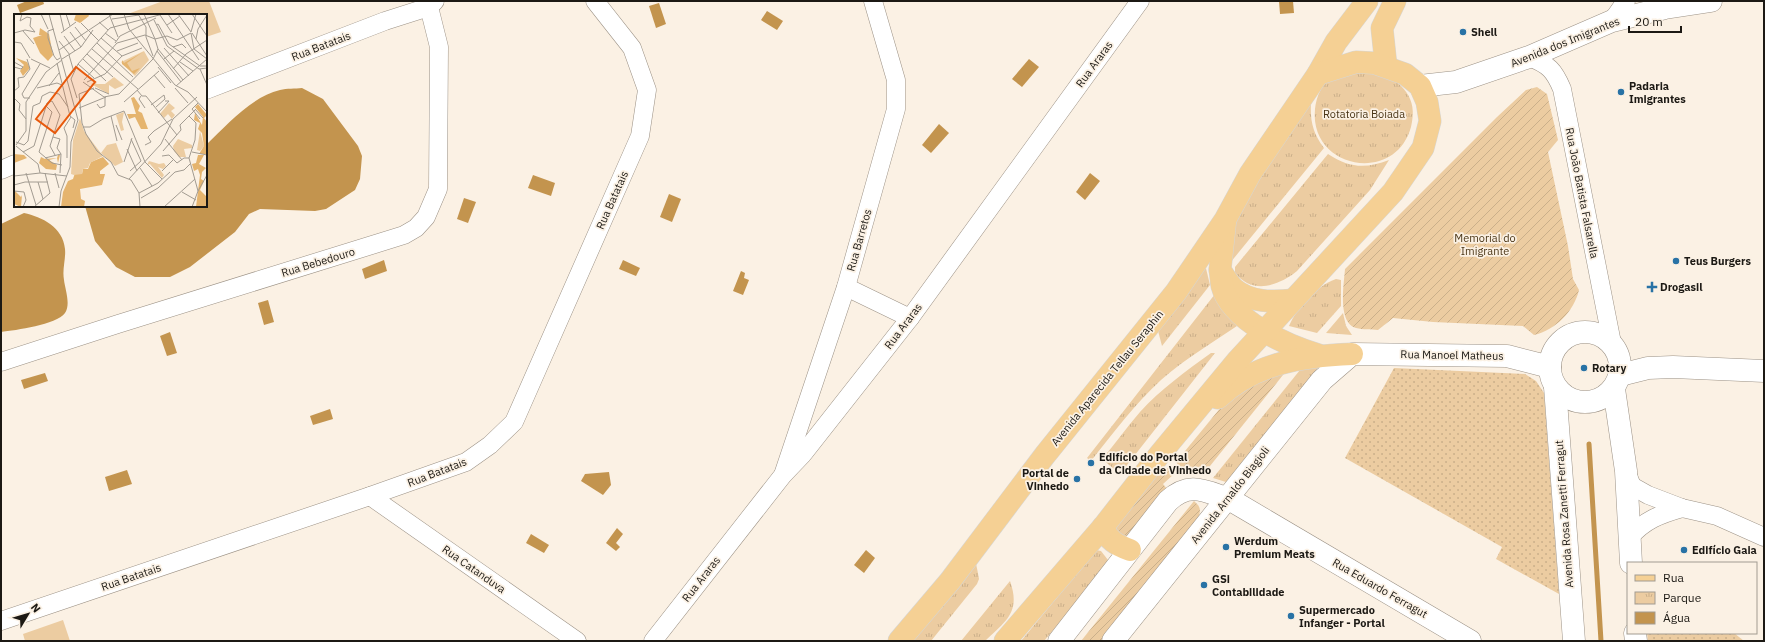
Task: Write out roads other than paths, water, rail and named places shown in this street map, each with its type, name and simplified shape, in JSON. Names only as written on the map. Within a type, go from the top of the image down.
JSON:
[{"type":"main road","name":"Avenida Aparecida Tellau Seraphin","points":[[899,641],[950,581],[1045,455],[1156,319],[1225,220],[1250,174],[1318,74],[1336,42],[1367,1]]},
{"type":"main road","points":[[1386,66],[1382,28],[1395,1]]},
{"type":"main road","name":"Avenida dos Imigrantes","points":[[1420,86],[1456,82],[1529,57],[1612,21],[1679,3],[1712,1]]},
{"type":"main road","points":[[1005,641],[1103,527],[1160,454],[1237,361],[1393,192],[1423,148],[1430,121],[1427,102],[1420,86],[1405,74],[1374,63],[1356,62],[1318,74]]},
{"type":"main road","points":[[1225,220],[1220,270],[1222,286],[1234,306],[1250,321],[1286,343],[1320,355]]},
{"type":"main road","points":[[1220,270],[1234,288],[1252,299],[1270,302],[1293,300]]},
{"type":"main road","points":[[1631,562],[1626,471],[1617,382],[1621,364],[1618,353],[1612,343],[1595,333],[1586,331],[1576,333],[1559,342],[1550,359],[1553,377],[1563,395],[1573,401],[1584,403],[1595,402],[1605,397],[1617,382],[1648,368],[1673,367],[1764,371]]},
{"type":"main road","points":[[1160,454],[1228,389],[1251,373],[1281,363],[1320,355],[1352,354]]},
{"type":"main road","name":"Rua Manoel Matheus","points":[[1352,354],[1507,356],[1553,377]]},
{"type":"main road","name":"Avenida Arnaldo Biagioli","points":[[1113,641],[1229,499],[1263,453],[1322,380],[1352,354]]},
{"type":"main road","name":"Avenida Rosa Zanetti Ferragut","points":[[1553,377],[1571,636]]},
{"type":"main road","name":"Rua Eduardo Ferragut","points":[[1130,550],[1168,501],[1178,492],[1187,488],[1198,488],[1229,499],[1470,641]]},
{"type":"main road","points":[[1059,641],[1130,550],[1116,545],[1106,536],[1103,527]]},
{"type":"street","name":"Rua Batatais","points":[[1,621],[466,462],[490,445],[514,422],[640,136],[647,90],[632,48],[595,1]]},
{"type":"street","name":"Rua Barretos","points":[[783,475],[846,287],[896,110],[896,80],[873,1]]},
{"type":"street","points":[[1612,21],[1626,1]]},
{"type":"street","name":"Rua Araras","points":[[654,641],[783,475],[803,454],[910,318],[1138,2]]},
{"type":"street","name":"Rua Batatais","points":[[207,90],[432,4]]},
{"type":"street","name":"Rua Bebedouro","points":[[1,362],[118,324],[404,236],[416,228],[426,217],[438,189],[439,47],[432,4]]},
{"type":"street","name":"Rua João Batista Falsarella","points":[[1529,57],[1545,64],[1556,74],[1562,89],[1612,343]]},
{"type":"street","points":[[1,170],[14,164]]},
{"type":"street","points":[[846,287],[876,300],[910,318]]},
{"type":"street","points":[[1626,471],[1632,486],[1648,495],[1682,508],[1717,516],[1764,537]]},
{"type":"street","name":"Rua Catanduva","points":[[370,496],[577,641]]},
{"type":"street","points":[[1629,538],[1637,529],[1650,519],[1682,508]]},
{"type":"water","points":[[27,1],[43,1],[44,4],[20,13],[17,5]]},
{"type":"water","points":[[1279,1],[1293,1],[1294,13],[1280,14]]},
{"type":"water","points":[[659,3],[666,24],[656,28],[649,6]]},
{"type":"water","points":[[767,11],[783,21],[777,30],[761,20]]},
{"type":"water","points":[[1029,59],[1039,67],[1022,87],[1012,79]]},
{"type":"water","points":[[302,88],[323,99],[358,146],[362,156],[360,179],[355,190],[326,209],[315,211],[260,209],[249,214],[235,232],[190,267],[170,277],[135,277],[116,267],[95,241],[85,207],[207,207],[207,144],[249,105],[269,94],[285,89]]},
{"type":"water","points":[[939,124],[949,133],[931,153],[922,145]]},
{"type":"water","points":[[1090,173],[1100,181],[1085,200],[1076,192]]},
{"type":"water","points":[[533,175],[555,183],[551,196],[528,188]]},
{"type":"water","points":[[669,194],[681,199],[672,222],[660,217]]},
{"type":"water","points":[[464,198],[476,202],[468,223],[457,219]]},
{"type":"water","points":[[24,213],[38,217],[50,224],[56,229],[63,241],[65,249],[64,276],[68,305],[65,313],[53,321],[45,324],[1,332],[1,224]]},
{"type":"water","points":[[384,260],[387,271],[365,279],[362,269]]},
{"type":"water","points":[[623,260],[640,268],[636,276],[619,269]]},
{"type":"water","points":[[741,271],[745,273],[744,278],[749,280],[743,295],[733,291]]},
{"type":"water","points":[[268,300],[274,322],[264,325],[258,303]]},
{"type":"water","points":[[170,332],[177,353],[167,356],[160,336]]},
{"type":"water","points":[[45,373],[48,381],[24,389],[21,380]]},
{"type":"water","points":[[330,409],[333,419],[313,425],[310,416]]},
{"type":"water","points":[[127,470],[132,484],[109,491],[105,477]]},
{"type":"water","points":[[609,472],[611,485],[603,495],[581,481],[585,474]]},
{"type":"water","points":[[617,528],[623,534],[616,543],[620,547],[616,551],[606,543]]},
{"type":"water","points":[[531,534],[549,545],[544,553],[526,543]]},
{"type":"water","points":[[866,550],[875,558],[864,573],[854,565]]},
{"type":"waterway","points":[[1589,444],[1601,641]]},
{"type":"place","name":"Shell","points":[[1463,32]]},
{"type":"place","name":"Padaria Imigrantes","points":[[1621,92]]},
{"type":"place","name":"Teus Burgers","points":[[1676,261]]},
{"type":"place","name":"Drogasil","points":[[1652,287]]},
{"type":"place","name":"Rotary","points":[[1584,368]]},
{"type":"place","name":"Edifício do Portal da Cidade de Vinhedo","points":[[1091,463]]},
{"type":"place","name":"Portal de Vinhedo","points":[[1077,479]]},
{"type":"place","name":"Werdum Premium Meats","points":[[1226,547]]},
{"type":"place","name":"Edifício Gaia","points":[[1684,550]]},
{"type":"place","name":"GSi Contabilidade","points":[[1204,585]]},
{"type":"place","name":"Supermercado Infanger - Portal","points":[[1291,616]]},
{"type":"park label","name":"Rotatoria Boiada","points":[[1364,114]]},
{"type":"park label","name":"Memorial do Imigrante","points":[[1485,244]]}]
